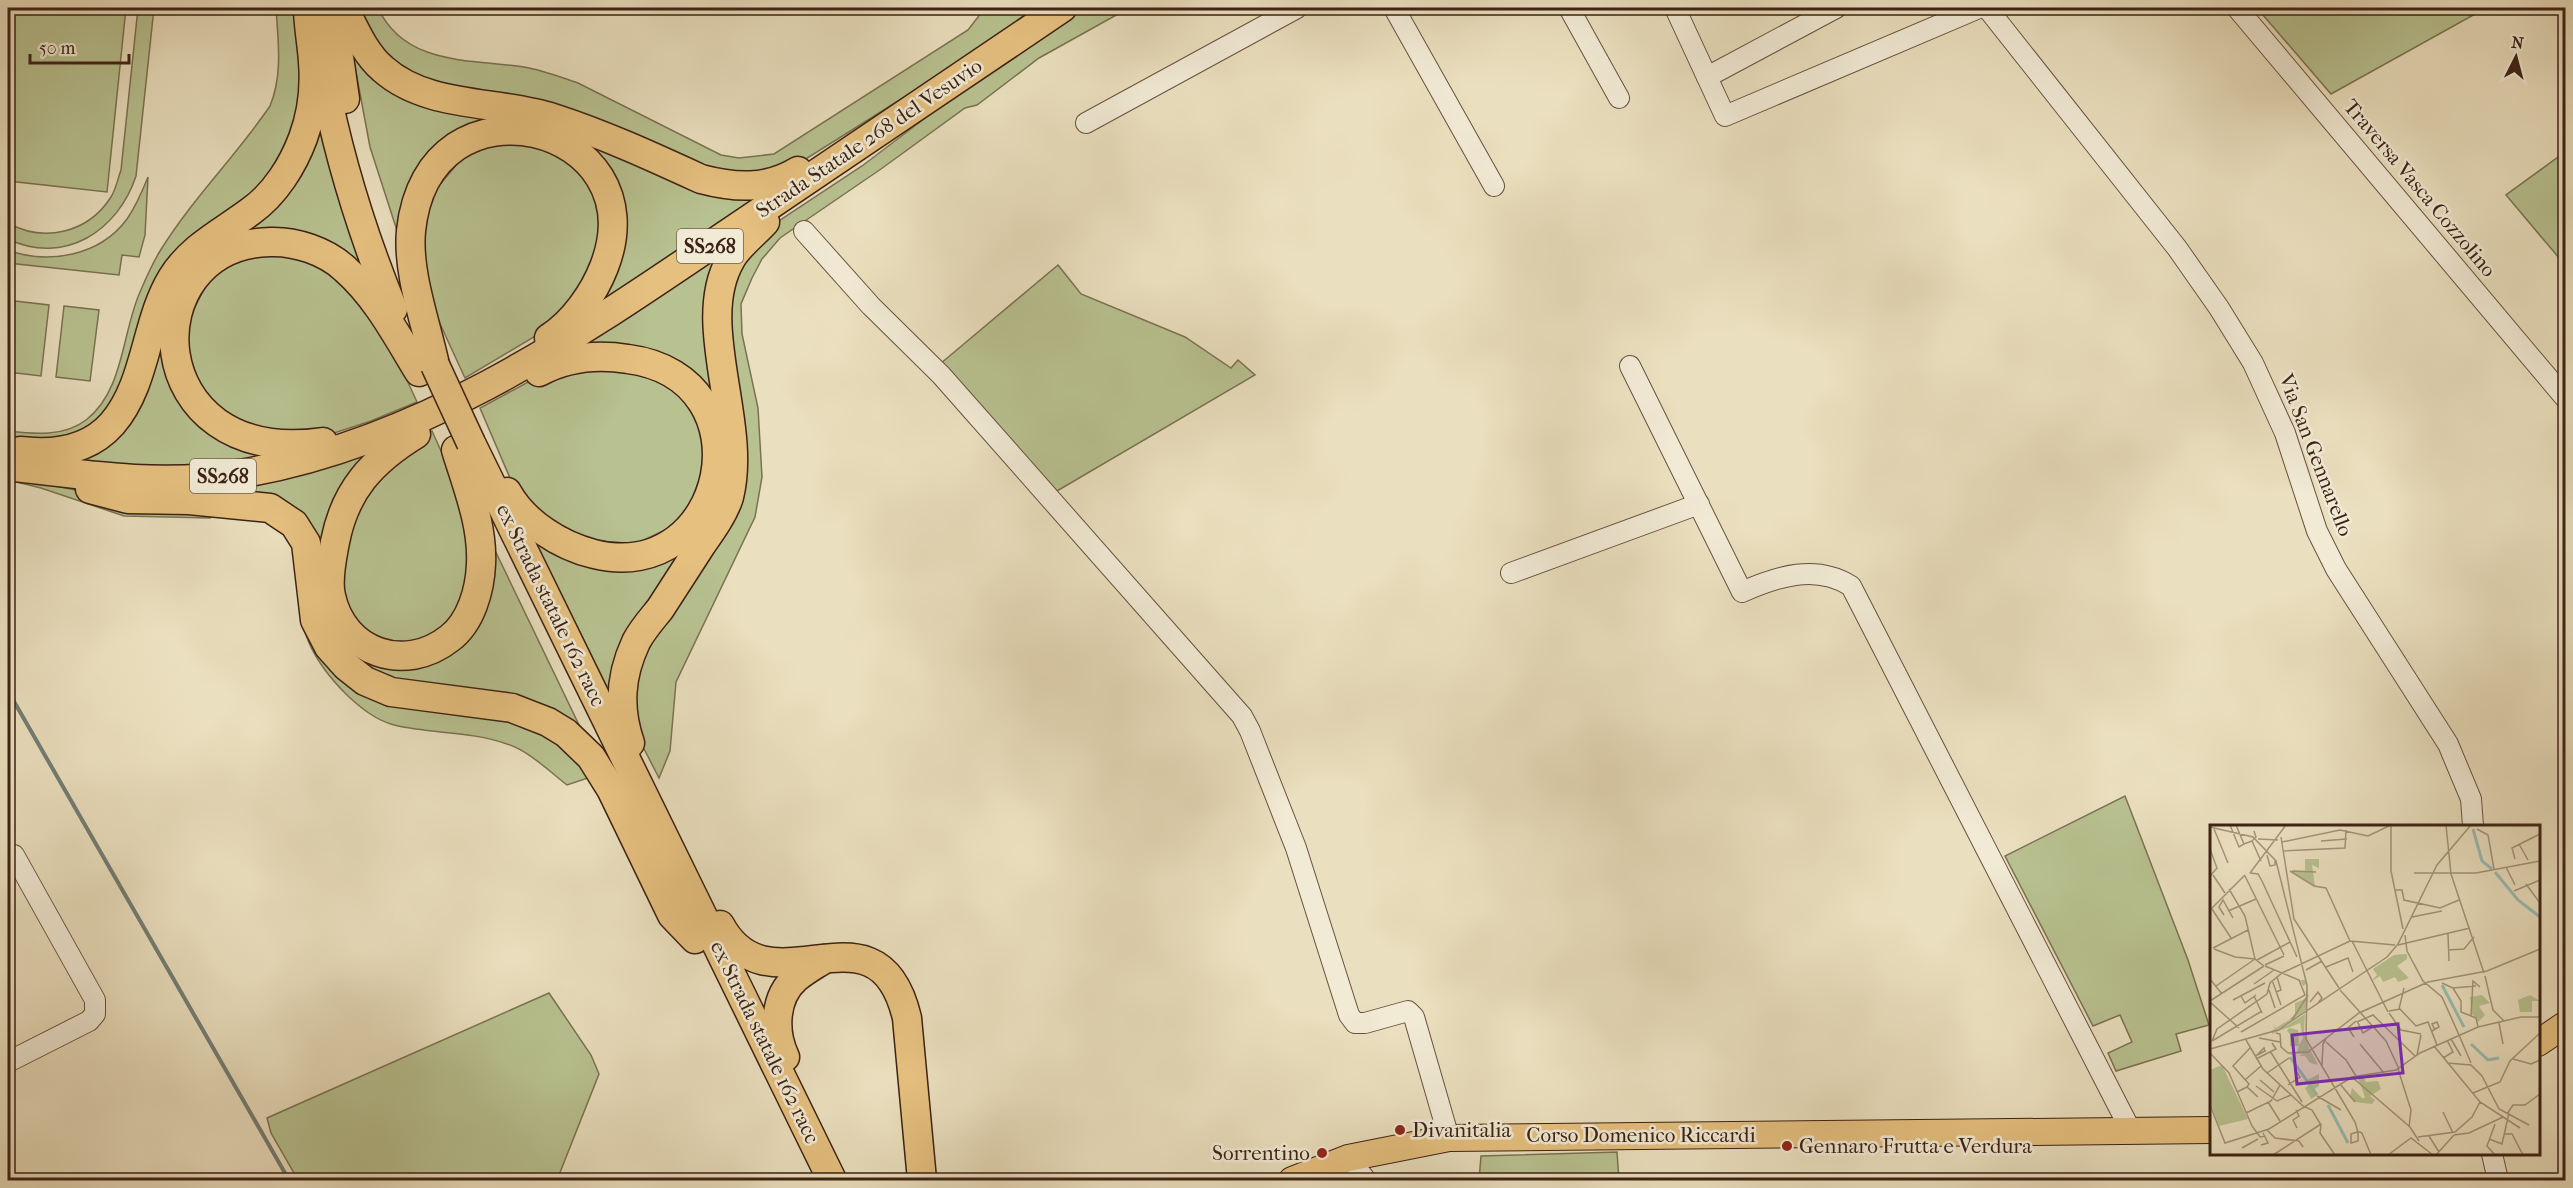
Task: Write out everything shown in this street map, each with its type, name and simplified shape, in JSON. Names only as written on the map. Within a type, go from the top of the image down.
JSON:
[{"type":"highway","points":[[8,448],[40,453],[64,451],[86,443],[112,423],[131,392],[164,293],[180,266],[202,245],[253,210],[275,188],[290,166],[303,138],[314,87],[308,8]]},
{"type":"highway","name":"ex Strada statale 162 racc","points":[[314,8],[324,80],[349,186],[383,286],[427,368],[463,446],[611,789],[672,915],[695,939],[812,1180]]},
{"type":"highway","name":"ex Strada statale 162 racc","points":[[332,8],[342,81],[360,162],[427,368]]},
{"type":"highway","points":[[344,8],[356,33],[382,69],[402,82],[444,97],[503,106],[552,117],[701,179],[719,184],[749,187],[771,184],[790,176],[866,130],[918,105]]},
{"type":"highway","name":"Strada Statale 268 del Vesuvio","points":[[8,467],[118,479],[155,480],[235,475],[312,459],[423,418],[475,393],[616,309],[1062,8]]},
{"type":"highway","points":[[882,129],[839,168],[765,222],[731,258],[720,284],[718,317],[732,422],[733,479],[728,500],[691,563],[637,640],[627,666],[622,689],[622,719],[649,792],[651,810],[664,822],[723,931],[744,953],[760,960],[781,964],[825,957],[854,957],[868,961],[884,972],[902,998],[907,1018],[922,1180]]},
{"type":"highway","points":[[427,368],[411,270],[411,231],[417,199],[425,181],[447,153],[463,142],[502,130],[526,130],[550,136],[573,149],[592,166],[608,195],[612,236],[608,257],[597,284],[557,333],[501,366],[475,393],[436,424],[390,449],[370,467],[352,493],[339,520],[332,558],[330,593],[336,616],[350,635],[369,649],[391,656],[414,655],[436,647],[452,637],[467,618],[476,594],[481,564],[477,522],[463,446]]},
{"type":"highway","points":[[423,418],[379,424],[322,442],[298,445],[261,443],[222,427],[193,400],[180,378],[174,352],[174,336],[181,302],[194,278],[211,262],[227,252],[261,242],[286,241],[315,250],[343,267],[381,309],[427,368]]},
{"type":"highway","points":[[463,446],[495,469],[510,496],[535,525],[579,551],[606,557],[635,556],[662,549],[685,532],[703,510],[715,485],[718,464],[717,438],[708,412],[688,386],[664,369],[637,360],[607,356],[587,357],[556,363],[533,375],[475,393]]},
{"type":"highway","name":"ex Strada statale 162 racc","points":[[463,446],[651,810],[832,1180]]},
{"type":"highway","name":"Strada Statale 268 del Vesuvio","points":[[8,458],[42,470]]},
{"type":"highway","points":[[8,467],[128,500],[189,500],[270,508],[294,524],[306,543],[315,620],[329,647],[346,666],[365,681],[391,692],[512,708],[548,722],[597,755]]},
{"type":"highway","points":[[825,957],[795,979],[785,992],[777,1017],[777,1030],[782,1050],[840,1180]]},
{"type":"main road","points":[[2540,1042],[2565,1024]]},
{"type":"main road","name":"Corso Domenico Riccardi","points":[[1292,1180],[1348,1158],[1449,1138],[2210,1130]]},
{"type":"street","points":[[1086,123],[1297,8]]},
{"type":"street","points":[[1394,8],[1494,186]]},
{"type":"street","points":[[1569,8],[1619,98]]},
{"type":"street","points":[[1675,8],[1725,116],[1979,8]]},
{"type":"street","points":[[1707,77],[1836,8]]},
{"type":"street","name":"Via San Gennarello","points":[[1987,8],[2177,248],[2219,308],[2253,363],[2285,433],[2317,531],[2326,550],[2448,744],[2470,799],[2473,825]]},
{"type":"street","name":"Traversa Vasca Cozzolino","points":[[2237,8],[2565,399]]},
{"type":"street","points":[[804,231],[871,306],[941,375],[1242,716],[1296,848],[1349,1015],[1355,1023],[1365,1023],[1408,1011],[1414,1017],[1449,1138]]},
{"type":"street","points":[[1630,366],[1742,592],[1765,582],[1802,573],[1838,578],[1851,586],[2131,1131]]},
{"type":"street","points":[[1511,573],[1699,504]]},
{"type":"street","points":[[8,1062],[89,1021],[95,1014],[95,1000],[14,855]]},
{"type":"street","points":[[2492,1155],[2499,1180]]},
{"type":"street","points":[[1348,1158],[1366,1180]]},
{"type":"green space","points":[[8,8],[126,8],[107,192],[8,181]]},
{"type":"green space","points":[[138,8],[154,8],[136,176],[128,196],[102,227],[86,238],[68,245],[49,248],[29,246],[8,239],[8,223],[36,232],[64,231],[90,219],[111,197],[121,170]]},
{"type":"green space","points":[[276,8],[302,8],[306,47],[296,132],[116,403],[79,437],[22,445],[8,442],[8,431],[48,433],[59,432],[77,425],[98,408],[108,393],[115,377],[134,308],[157,256],[186,213],[270,106],[278,70]]},
{"type":"green space","points":[[355,8],[378,8],[390,27],[405,41],[422,50],[462,60],[531,68],[564,78],[721,155],[739,158],[774,154],[968,30],[985,8],[1041,8],[968,57],[801,162],[736,176],[430,85],[384,58]]},
{"type":"green space","points":[[1084,8],[1129,8],[1039,58],[977,105],[965,108],[780,238],[762,259],[741,304],[742,334],[758,408],[762,477],[755,517],[676,682],[670,751],[659,778],[639,739],[633,711],[642,656],[733,516],[727,305],[738,267],[768,228],[862,166],[937,109]]},
{"type":"green space","points":[[2257,8],[2486,8],[2331,94]]},
{"type":"green space","points":[[350,40],[452,107],[762,194],[589,312],[619,263],[623,235],[591,155],[461,132],[402,246],[370,147]]},
{"type":"green space","points":[[320,105],[340,189],[370,277],[349,259],[326,245],[302,237],[277,233],[253,236],[229,244],[207,258],[188,279],[173,306],[167,336],[168,357],[174,381],[186,404],[197,418],[217,434],[239,445],[263,452],[288,454],[231,463],[175,467],[118,466],[60,460],[82,454],[102,443],[127,415],[143,381],[179,278],[199,256],[260,215],[285,188],[303,158]]},
{"type":"green space","points":[[540,141],[592,182],[604,247],[559,322],[465,378],[424,289],[422,206],[473,145]]},
{"type":"green space","points":[[2565,152],[2565,265],[2506,195]]},
{"type":"green space","points":[[148,177],[145,235],[139,257],[122,255],[119,275],[8,263],[8,250],[40,257],[56,257],[88,249],[103,242],[127,219]]},
{"type":"green space","points":[[733,244],[715,294],[713,316],[713,337],[730,449],[729,480],[710,525],[640,626],[625,660],[618,696],[613,699],[524,520],[544,539],[566,553],[591,562],[619,565],[646,561],[671,551],[686,541],[707,519],[720,493],[726,465],[725,437],[716,410],[701,386],[680,367],[653,353],[627,348],[581,349],[580,347]]},
{"type":"green space","points":[[260,249],[326,262],[378,317],[417,402],[371,421],[328,435],[265,436],[207,406],[182,333],[212,273]]},
{"type":"green space","points":[[1058,265],[1081,294],[1185,337],[1231,368],[1238,360],[1255,375],[1057,491],[940,364]]},
{"type":"green space","points":[[15,301],[49,305],[41,376],[8,372]]},
{"type":"green space","points":[[64,306],[99,310],[90,381],[56,377]]},
{"type":"green space","points":[[597,362],[678,386],[711,448],[684,521],[625,549],[561,532],[525,497],[510,478],[480,408],[543,374]]},
{"type":"green space","points":[[432,431],[462,497],[472,560],[455,622],[412,646],[364,633],[339,590],[352,511],[400,451]]},
{"type":"green space","points":[[381,446],[343,497],[330,531],[326,573],[327,595],[333,617],[346,636],[363,650],[383,658],[405,661],[426,659],[446,651],[464,637],[481,608],[488,579],[489,538],[581,729],[555,711],[532,703],[407,688],[376,675],[349,656],[330,629],[323,614],[317,562],[310,534],[304,522],[294,512],[280,502],[261,495],[177,492],[221,487],[308,471]]},
{"type":"green space","points":[[8,476],[80,491],[270,519],[218,513],[210,518],[124,516],[41,488],[8,480]]},
{"type":"green space","points":[[298,574],[343,674],[532,721],[597,775],[567,785],[531,756],[507,744],[479,737],[394,725],[370,714],[335,683],[308,641],[299,610]]},
{"type":"green space","points":[[2125,796],[2188,960],[2209,1025],[2176,1034],[2181,1051],[2116,1071],[2108,1053],[2132,1042],[2120,1015],[2093,1026],[2005,856]]},
{"type":"green space","points":[[549,993],[591,1055],[599,1074],[557,1180],[298,1180],[271,1133],[267,1118]]},
{"type":"green space","points":[[1617,1152],[1619,1180],[1479,1180],[1481,1156]]},
{"type":"waterway","points":[[8,691],[289,1180]]},
{"type":"place","name":"Divanitalia","points":[[1400,1130]]},
{"type":"place","name":"Gennaro Frutta e Verdura","points":[[1787,1146]]},
{"type":"place","name":"Sorrentino","points":[[1322,1153]]}]
